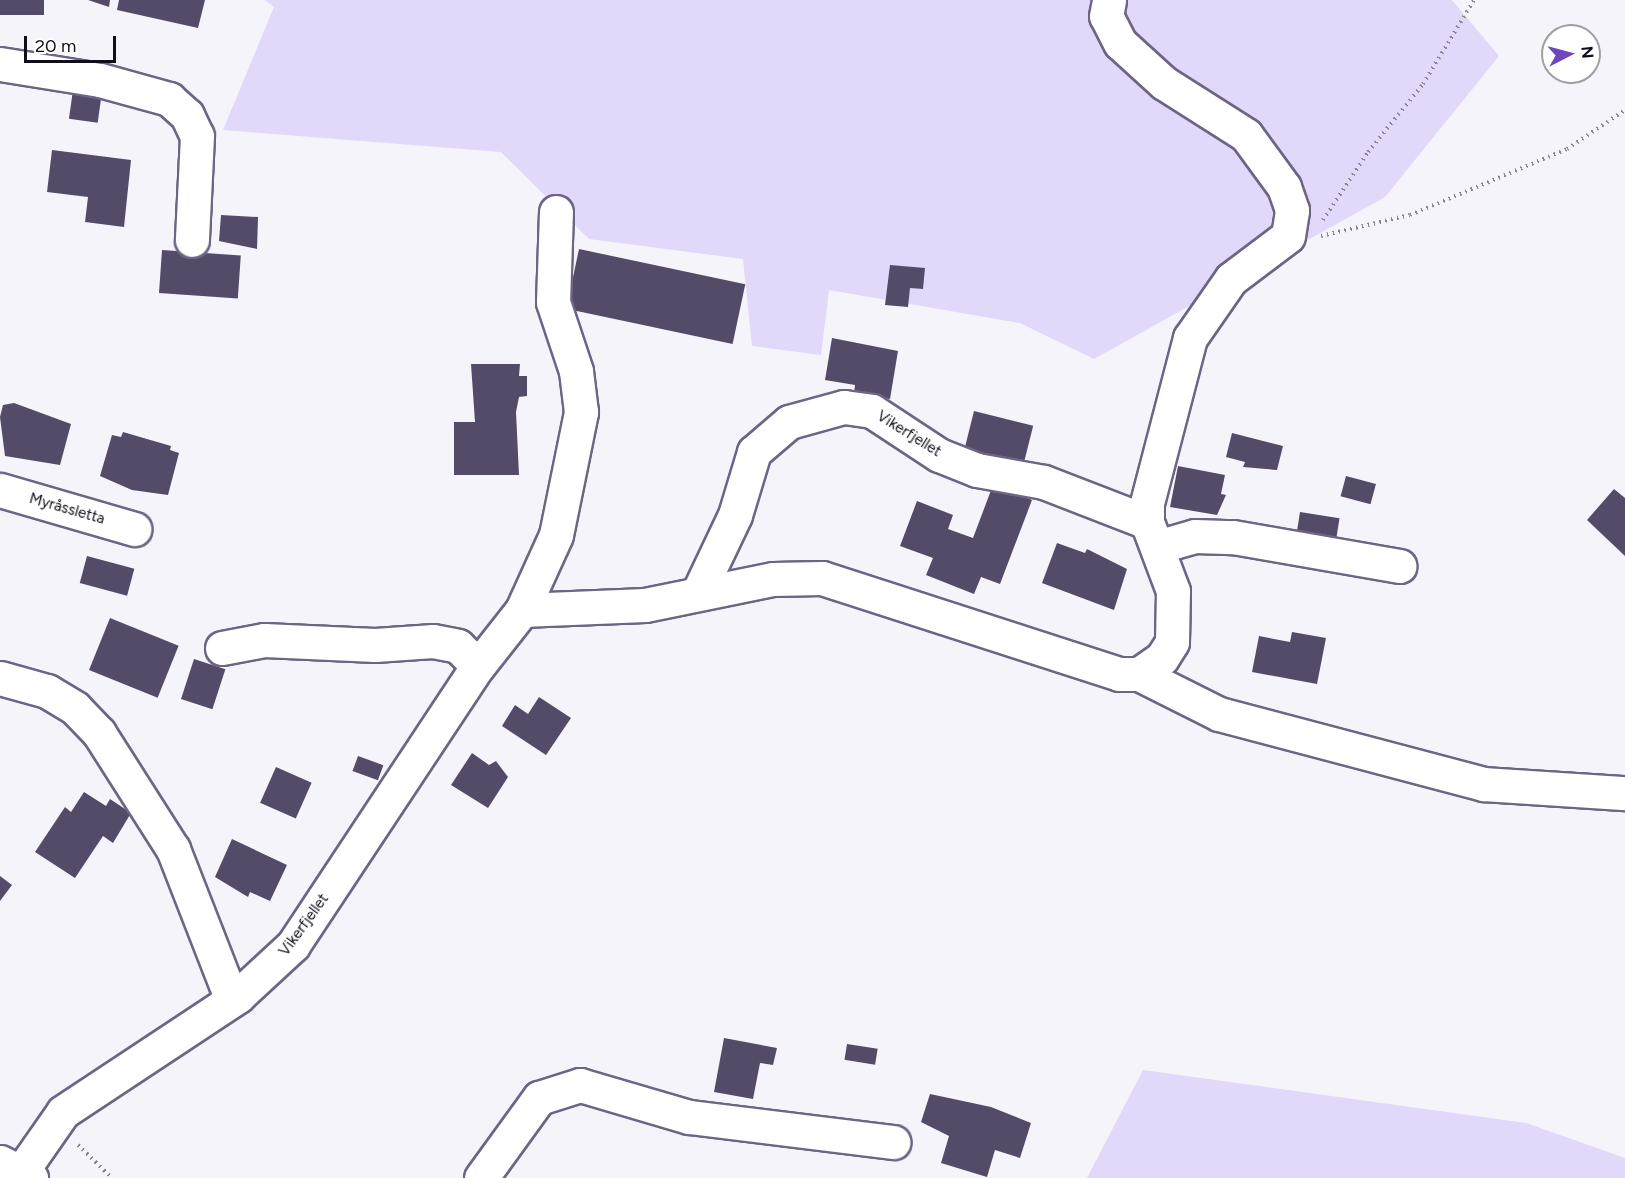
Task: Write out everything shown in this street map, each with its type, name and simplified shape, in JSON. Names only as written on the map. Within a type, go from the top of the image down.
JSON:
[{"type":"street","points":[[1109,0],[1106,16],[1120,43],[1164,83],[1246,135],[1284,187],[1292,210],[1288,236],[1231,279],[1190,338],[1152,478],[1153,534],[1173,591],[1172,642],[1162,658],[1139,674]]},
{"type":"street","points":[[0,64],[100,80],[169,99],[187,115],[197,136],[192,240]]},
{"type":"street","name":"Vikerfjellet","points":[[17,1172],[63,1112],[232,1000],[293,945],[478,666],[522,610],[556,535],[581,412],[576,371],[553,302],[556,212]]},
{"type":"street","name":"Vikerfjellet","points":[[698,593],[735,515],[754,452],[789,422],[844,407],[872,411],[939,455],[968,467],[1044,482],[1153,534]]},
{"type":"street","name":"Myråssletta","points":[[0,490],[134,529]]},
{"type":"street","points":[[1153,534],[1233,537],[1400,566]]},
{"type":"street","points":[[522,610],[645,605],[773,579],[822,578],[1119,674],[1139,674],[1219,714],[1484,784],[1625,793]]},
{"type":"street","points":[[222,648],[264,640],[375,645],[433,641],[458,646],[478,666]]},
{"type":"street","points":[[0,678],[47,691],[75,708],[99,733],[172,849],[232,1000]]},
{"type":"street","points":[[481,1178],[539,1098],[580,1085],[689,1117],[892,1142]]},
{"type":"path","points":[[1288,236],[1329,215],[1368,152],[1424,84],[1474,0]]},
{"type":"path","points":[[1288,236],[1335,236],[1410,215],[1567,149],[1625,110]]},
{"type":"path","points":[[63,1112],[75,1141],[112,1178]]},
{"type":"shaded area","points":[[265,0],[1452,0],[1499,56],[1385,197],[1094,359],[1020,323],[829,290],[821,355],[752,346],[743,259],[589,239],[501,152],[223,130],[274,7]]},
{"type":"shaded area","points":[[1143,1070],[1526,1123],[1625,1158],[1625,1178],[1087,1178]]},
{"type":"building","points":[[0,0],[44,0],[44,15],[0,15]]},
{"type":"building","points":[[88,0],[110,0],[109,7]]},
{"type":"building","points":[[119,0],[205,0],[198,28],[117,10]]},
{"type":"building","points":[[73,90],[102,94],[98,123],[69,119]]},
{"type":"building","points":[[52,150],[131,160],[124,227],[85,222],[88,197],[47,192]]},
{"type":"building","points":[[221,215],[258,217],[257,249],[219,241]]},
{"type":"building","points":[[579,249],[745,284],[733,344],[566,309]]},
{"type":"building","points":[[162,250],[241,256],[238,298],[159,293]]},
{"type":"building","points":[[890,265],[925,268],[923,289],[910,288],[908,307],[885,305]]},
{"type":"building","points":[[832,338],[898,351],[890,399],[854,393],[855,385],[825,380]]},
{"type":"building","points":[[471,364],[520,364],[519,376],[527,376],[527,396],[519,397],[516,412],[519,475],[454,475],[454,422],[475,422]]},
{"type":"building","points":[[14,403],[71,424],[60,465],[5,456],[0,417],[3,405]]},
{"type":"building","points":[[974,411],[1033,426],[1023,467],[964,452]]},
{"type":"building","points":[[123,432],[171,446],[170,450],[179,453],[168,495],[132,490],[100,476],[112,435],[121,437]]},
{"type":"building","points":[[1232,433],[1283,446],[1277,470],[1243,467],[1245,462],[1226,457]]},
{"type":"building","points":[[1178,466],[1225,475],[1221,494],[1226,495],[1217,515],[1170,507]]},
{"type":"building","points":[[1346,476],[1376,484],[1371,504],[1341,496]]},
{"type":"building","points":[[993,485],[1032,500],[1000,584],[981,577],[974,594],[926,575],[933,558],[900,546],[917,501],[953,515],[948,529],[973,538]]},
{"type":"building","points":[[1614,489],[1625,498],[1625,556],[1587,520]]},
{"type":"building","points":[[1300,512],[1340,518],[1336,542],[1296,536]]},
{"type":"building","points":[[1057,543],[1085,553],[1087,549],[1127,569],[1114,610],[1042,583]]},
{"type":"building","points":[[87,556],[134,569],[127,596],[80,583]]},
{"type":"building","points":[[110,618],[179,646],[158,698],[89,670]]},
{"type":"building","points":[[1292,632],[1326,638],[1317,684],[1252,672],[1259,636],[1290,642]]},
{"type":"building","points":[[194,659],[225,669],[212,709],[181,699]]},
{"type":"building","points":[[539,697],[571,718],[546,755],[502,726],[515,705],[528,714]]},
{"type":"building","points":[[472,753],[489,765],[496,761],[508,777],[488,808],[451,785]]},
{"type":"building","points":[[358,756],[383,765],[378,780],[353,771]]},
{"type":"building","points":[[276,767],[312,783],[296,818],[260,803]]},
{"type":"building","points":[[84,792],[106,806],[110,799],[131,813],[113,843],[103,836],[75,878],[35,852],[65,807],[71,812]]},
{"type":"building","points":[[232,839],[287,865],[270,901],[250,892],[248,897],[215,877]]},
{"type":"building","points":[[0,876],[12,885],[0,901]]},
{"type":"building","points":[[724,1038],[777,1048],[773,1065],[760,1063],[753,1099],[714,1092]]},
{"type":"building","points":[[847,1044],[878,1049],[875,1065],[844,1060]]},
{"type":"building","points":[[930,1094],[991,1107],[1031,1123],[1020,1158],[995,1150],[987,1177],[941,1163],[949,1136],[921,1122]]}]
